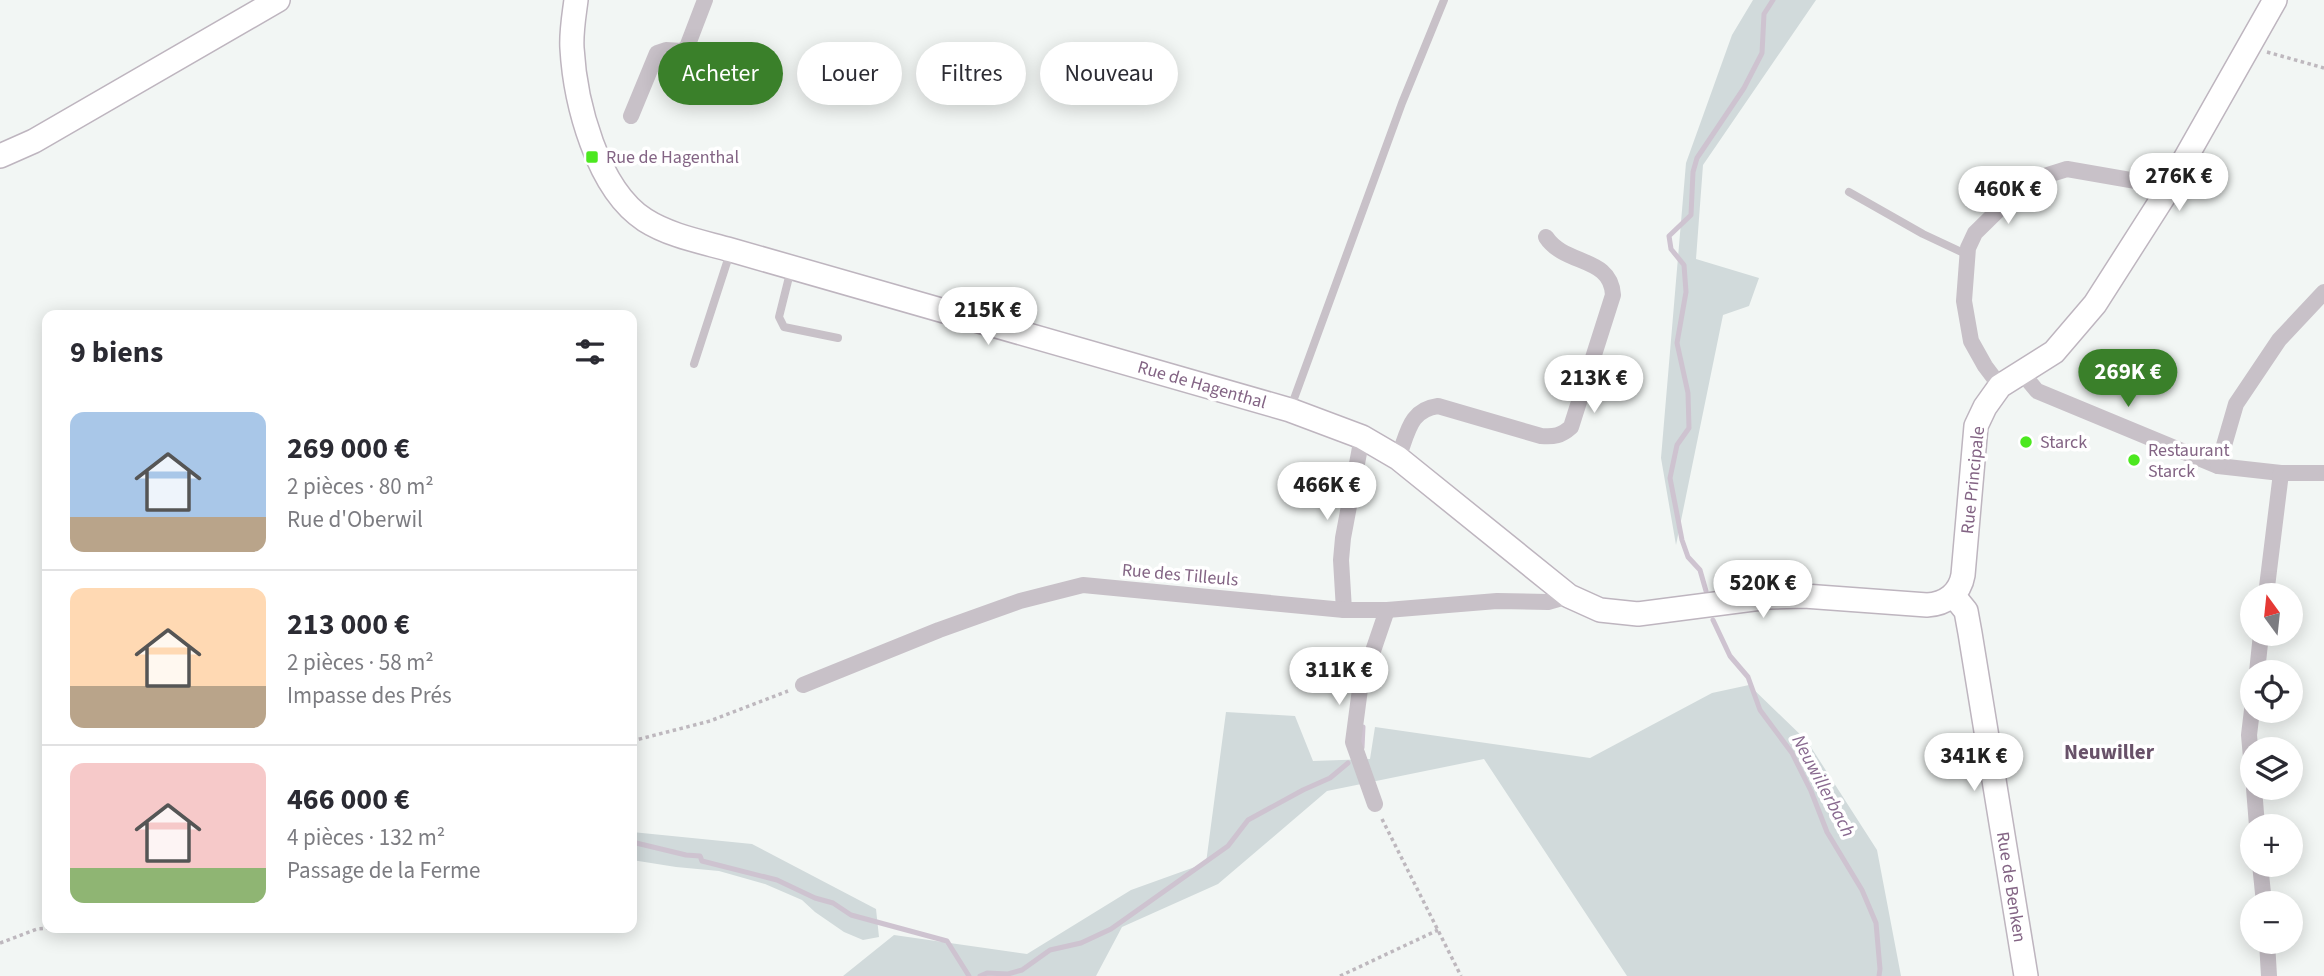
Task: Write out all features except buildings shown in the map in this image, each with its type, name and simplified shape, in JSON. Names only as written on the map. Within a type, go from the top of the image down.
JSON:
[{"type":"street","points":[[0,156],[34,141],[278,0]]},
{"type":"street","name":"Rue de Hagenthal","points":[[576,0],[572,45],[577,89],[588,130],[608,177],[631,208],[646,220],[677,234],[1290,410],[1362,437],[1398,458],[1569,596],[1600,610],[1638,614],[1769,597],[1804,596],[1927,605],[1941,603],[1953,595]]},
{"type":"street","points":[[631,116],[657,53],[666,50],[682,51],[687,47],[705,0]]},
{"type":"street","name":"Rue Principale","points":[[1953,595],[1959,588],[1963,575],[1976,426],[1985,407],[2000,386],[2054,352],[2095,304],[2164,196],[2275,0]]},
{"type":"street","points":[[2000,386],[1971,341],[1964,301],[1968,248],[1975,233],[2028,181],[2067,170],[2136,181],[2164,196]]},
{"type":"street","points":[[1398,458],[1415,418],[1426,408],[1438,406],[1541,436],[1555,437],[1571,427],[1613,295],[1612,285],[1607,274],[1553,247],[1546,237]]},
{"type":"street","points":[[2218,466],[2236,404],[2279,340],[2324,292]]},
{"type":"street","points":[[2022,373],[2037,391],[2218,466],[2281,473],[2324,473]]},
{"type":"street","points":[[1344,610],[1341,560],[1343,538],[1362,437]]},
{"type":"street","points":[[2267,583],[2281,473]]},
{"type":"street","name":"Rue des Tilleuls","points":[[803,685],[939,630],[1020,601],[1083,585],[1344,610],[1387,610],[1497,601],[1548,602],[1569,596]]},
{"type":"street","name":"Rue de Benken","points":[[1953,595],[1966,611],[2026,976]]},
{"type":"street","points":[[1375,804],[1353,742],[1360,689],[1387,610]]},
{"type":"street","points":[[2268,954],[2269,976]]},
{"type":"lane","points":[[1290,410],[1397,115],[1444,0]]},
{"type":"lane","points":[[1849,192],[1923,234],[1968,255]]},
{"type":"lane","points":[[694,364],[731,250]]},
{"type":"lane","points":[[791,266],[779,317],[781,323],[784,327],[838,338]]},
{"type":"path","points":[[2249,47],[2324,68]]},
{"type":"path","points":[[637,740],[710,721],[803,685]]},
{"type":"path","points":[[1375,804],[1461,976]]},
{"type":"path","points":[[0,943],[42,929]]},
{"type":"path","points":[[1340,976],[1438,930]]},
{"type":"shaded area","points":[[1753,0],[1816,0],[1703,165],[1696,259],[1759,278],[1749,306],[1723,315],[1676,545],[1661,458],[1686,163],[1732,35]]},
{"type":"shaded area","points":[[1749,685],[1807,741],[1877,850],[1901,976],[1627,976],[1484,759],[1327,791],[1218,884],[1122,927],[1096,976],[843,976],[894,935],[1027,954],[1131,890],[1206,863],[1226,712],[1295,716],[1313,761],[1370,759],[1375,727],[1590,758],[1712,693]]},
{"type":"shaded area","points":[[637,832],[752,844],[876,909],[879,937],[863,940],[844,932],[802,900],[765,884],[719,871],[637,861]]},
{"type":"waterway","name":"Neuwillerbach","points":[[1706,591],[1700,570],[1688,557],[1682,540],[1670,478],[1677,445],[1689,428],[1688,393],[1677,343],[1686,292],[1684,265],[1671,249],[1669,236],[1691,215],[1693,172],[1697,158],[1744,88],[1762,53],[1764,14],[1773,0]]},
{"type":"waterway","name":"Neuwillerbach","points":[[1713,620],[1730,656],[1748,677],[1760,710],[1792,753],[1827,832],[1862,890],[1876,923],[1879,976]]},
{"type":"waterway","points":[[1362,748],[1363,727]]},
{"type":"waterway","points":[[980,976],[1022,970],[1050,950],[1081,943],[1111,929],[1228,846],[1248,820],[1330,778],[1348,763]]},
{"type":"waterway","points":[[637,843],[700,856],[702,861],[777,880],[815,898],[833,903],[851,915],[947,941],[969,976]]},
{"type":"place","name":"Rue de Hagenthal","points":[[592,157]]},
{"type":"place","name":"Starck","points":[[2026,442]]},
{"type":"place","name":"Restaurant Starck","points":[[2134,460]]},
{"type":"district","name":"Neuwiller","points":[[2109,752]]}]
